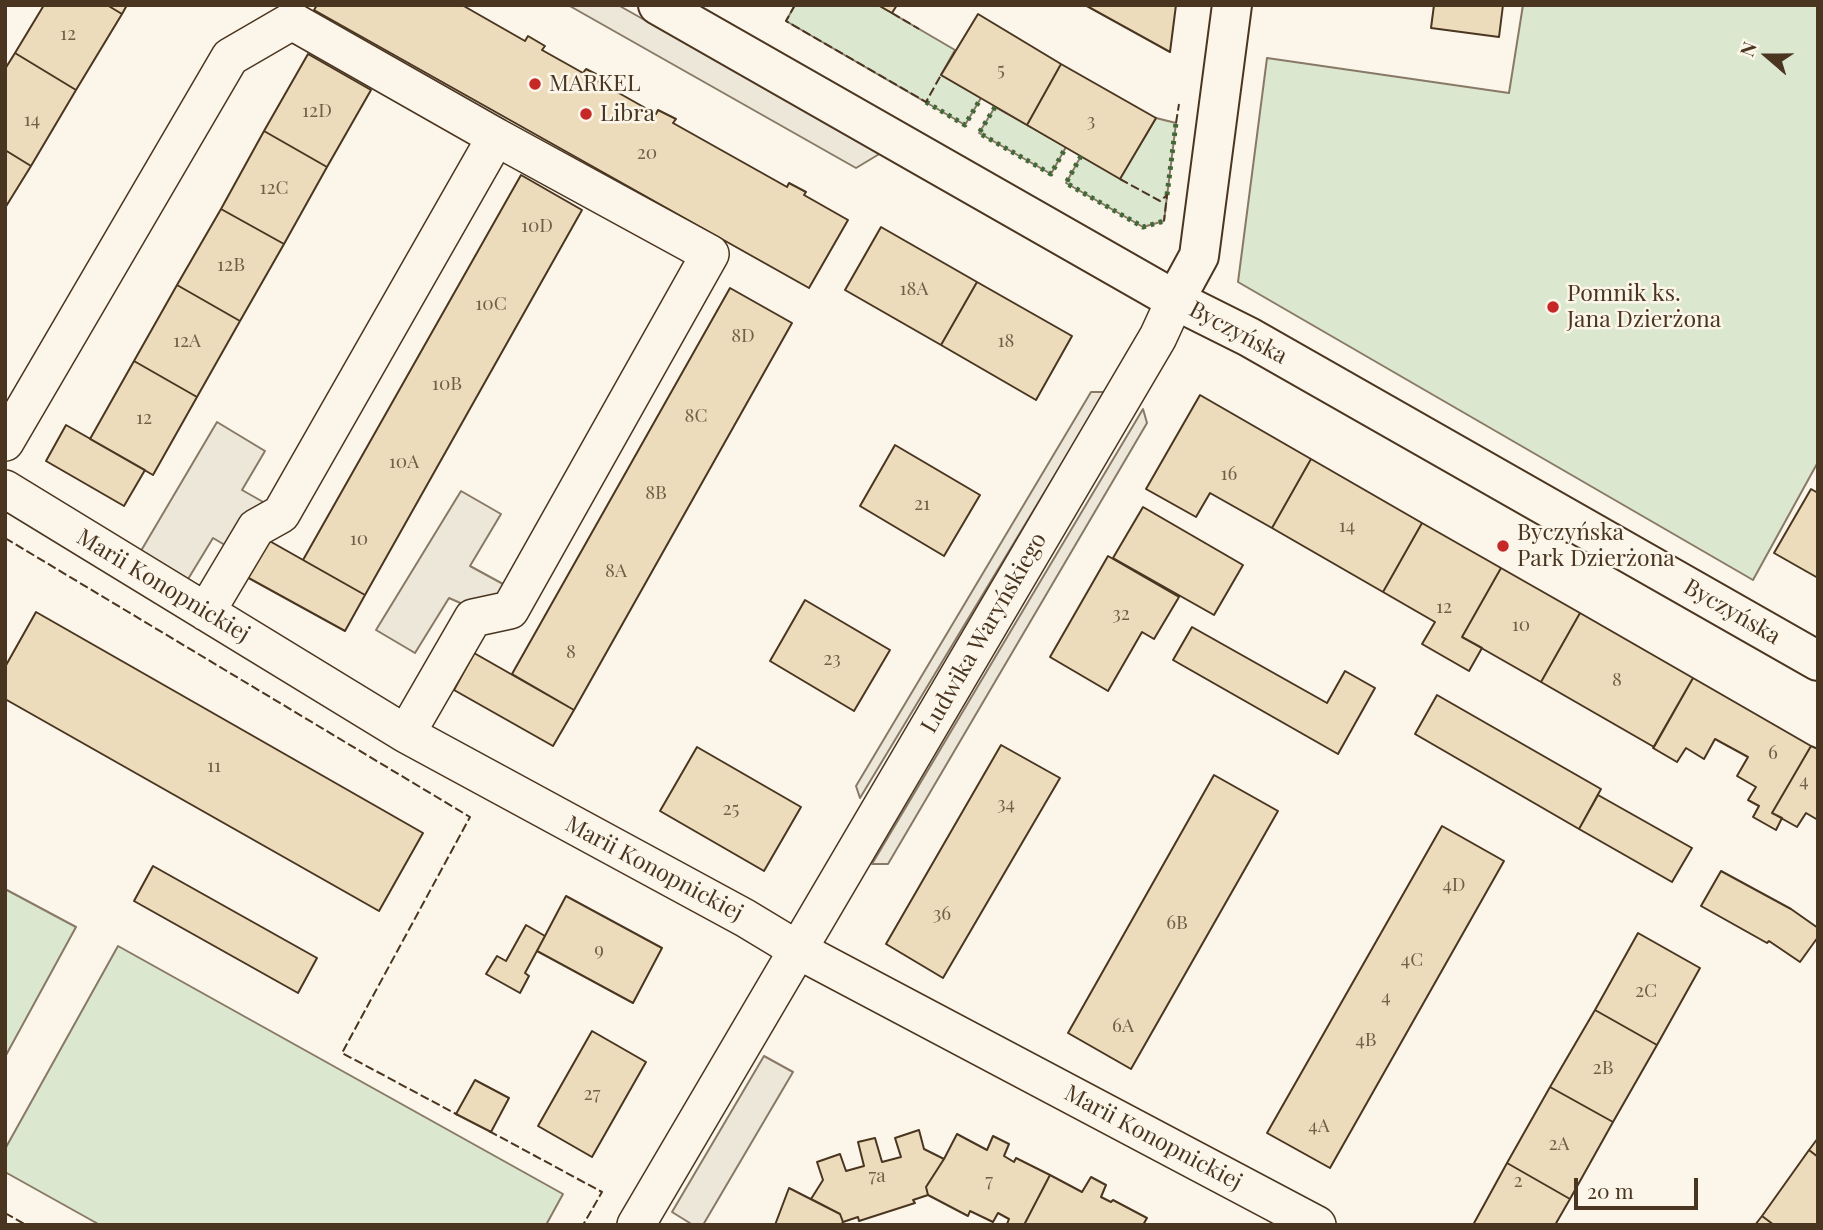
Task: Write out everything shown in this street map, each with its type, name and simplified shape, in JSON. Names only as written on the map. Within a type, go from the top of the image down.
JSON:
[{"type":"street","name":"Byczyńska","points":[[658,5],[1175,300],[1249,337],[1818,661]]},
{"type":"street","name":"Ludwika Waryńskiego","points":[[636,1225],[1158,337],[1199,256],[1233,5]]},
{"type":"street","points":[[5,442],[230,57],[292,21],[710,254],[510,610],[473,618],[405,734]]},
{"type":"street","points":[[206,612],[256,528],[281,514],[496,137]]},
{"type":"street","name":"Marii Konopnickiej","points":[[5,489],[405,734],[745,918],[799,950],[1317,1225]]},
{"type":"green space","points":[[795,5],[878,5],[955,50],[941,75],[981,98],[965,125],[786,21]]},
{"type":"green space","points":[[1523,5],[1818,5],[1818,462],[1753,580],[1238,282],[1267,58],[1509,93]]},
{"type":"green space","points":[[995,107],[1066,147],[1051,174],[979,133]]},
{"type":"green space","points":[[1156,118],[1176,123],[1164,221],[1143,227],[1066,183],[1081,156],[1120,178]]},
{"type":"green space","points":[[5,889],[76,927],[5,1057]]},
{"type":"green space","points":[[118,946],[563,1194],[546,1225],[100,1225],[5,1172],[5,1149]]},
{"type":"shaded area","points":[[568,5],[618,5],[881,153],[856,168]]},
{"type":"shaded area","points":[[1091,392],[1105,392],[860,798],[856,786]]},
{"type":"shaded area","points":[[1143,409],[1147,423],[888,864],[872,864]]},
{"type":"shaded area","points":[[217,422],[265,451],[242,490],[265,503],[235,551],[213,538],[182,589],[135,561]]},
{"type":"shaded area","points":[[461,491],[501,514],[470,566],[514,590],[474,609],[449,598],[415,653],[376,630]]},
{"type":"shaded area","points":[[764,1056],[793,1072],[703,1225],[693,1225],[672,1212]]},
{"type":"building","points":[[44,5],[107,5],[122,14],[76,90],[15,53]]},
{"type":"building","points":[[107,5],[127,5],[122,14]]},
{"type":"building","points":[[317,5],[462,5],[525,41],[528,36],[545,46],[542,50],[583,73],[586,69],[596,74],[594,79],[656,114],[658,110],[676,119],[673,123],[787,187],[789,183],[806,192],[804,195],[848,220],[809,288],[314,10]]},
{"type":"building","points":[[878,5],[897,5],[892,13]]},
{"type":"building","points":[[1085,5],[1176,5],[1170,52]]},
{"type":"building","points":[[1434,5],[1503,5],[1499,37],[1431,28]]},
{"type":"building","points":[[978,14],[1061,64],[1027,125],[941,75]]},
{"type":"building","points":[[15,53],[76,90],[31,166],[5,150],[5,69]]},
{"type":"building","points":[[308,54],[371,90],[327,167],[264,131]]},
{"type":"building","points":[[1061,64],[1156,118],[1120,179],[1027,125]]},
{"type":"building","points":[[264,131],[327,167],[284,244],[221,209]]},
{"type":"building","points":[[5,150],[31,166],[5,208]]},
{"type":"building","points":[[521,175],[582,210],[365,595],[303,560]]},
{"type":"building","points":[[221,209],[284,244],[240,321],[177,285]]},
{"type":"building","points":[[881,227],[977,282],[941,345],[845,290]]},
{"type":"building","points":[[977,282],[1072,336],[1036,400],[941,345]]},
{"type":"building","points":[[177,285],[240,321],[197,397],[134,361]]},
{"type":"building","points":[[730,288],[792,323],[574,710],[512,674]]},
{"type":"building","points":[[134,361],[197,397],[153,475],[90,439]]},
{"type":"building","points":[[1200,395],[1311,459],[1272,528],[1210,493],[1196,517],[1146,489]]},
{"type":"building","points":[[66,425],[145,470],[124,506],[46,461]]},
{"type":"building","points":[[895,445],[980,495],[944,556],[860,506]]},
{"type":"building","points":[[1311,459],[1422,523],[1383,592],[1272,528]]},
{"type":"building","points":[[1811,489],[1818,493],[1818,578],[1774,553]]},
{"type":"building","points":[[1143,507],[1243,565],[1214,615],[1113,558]]},
{"type":"building","points":[[1422,523],[1501,568],[1462,637],[1482,648],[1469,671],[1422,644],[1435,622],[1383,592]]},
{"type":"building","points":[[266,539],[365,595],[345,631],[245,576]]},
{"type":"building","points":[[1108,556],[1179,597],[1154,639],[1142,632],[1108,691],[1050,657]]},
{"type":"building","points":[[1501,568],[1580,613],[1541,682],[1462,637]]},
{"type":"building","points":[[805,600],[890,650],[854,711],[770,661]]},
{"type":"building","points":[[36,612],[423,833],[379,911],[5,699],[5,667]]},
{"type":"building","points":[[1580,613],[1693,678],[1654,747],[1541,682]]},
{"type":"building","points":[[1192,627],[1327,703],[1345,671],[1375,688],[1338,754],[1173,660]]},
{"type":"building","points":[[474,653],[574,710],[553,746],[454,690]]},
{"type":"building","points":[[1693,678],[1811,746],[1772,813],[1782,818],[1776,830],[1753,817],[1759,806],[1748,800],[1756,787],[1737,776],[1748,757],[1715,739],[1704,759],[1686,748],[1677,762],[1653,748]]},
{"type":"building","points":[[1437,695],[1601,789],[1579,829],[1415,734]]},
{"type":"building","points":[[1001,745],[1060,778],[943,978],[886,944]]},
{"type":"building","points":[[1811,746],[1818,749],[1818,820],[1806,813],[1797,827],[1772,813]]},
{"type":"building","points":[[697,747],[801,807],[764,871],[660,811]]},
{"type":"building","points":[[1214,775],[1278,811],[1131,1069],[1068,1033]]},
{"type":"building","points":[[1598,795],[1692,848],[1672,882],[1579,829]]},
{"type":"building","points":[[1442,826],[1504,861],[1330,1168],[1267,1133]]},
{"type":"building","points":[[153,866],[317,958],[298,993],[134,901]]},
{"type":"building","points":[[1721,871],[1791,909],[1818,928],[1818,937],[1800,962],[1769,941],[1767,943],[1701,906]]},
{"type":"building","points":[[566,896],[662,948],[633,1003],[537,951]]},
{"type":"building","points":[[526,925],[545,936],[525,973],[529,976],[520,993],[486,974],[497,956],[506,961]]},
{"type":"building","points":[[1638,933],[1700,968],[1657,1045],[1595,1010]]},
{"type":"building","points":[[1595,1010],[1657,1045],[1613,1122],[1550,1087]]},
{"type":"building","points":[[592,1031],[646,1062],[592,1157],[538,1126]]},
{"type":"building","points":[[475,1080],[509,1098],[491,1132],[456,1114]]},
{"type":"building","points":[[1550,1087],[1613,1122],[1570,1199],[1507,1163]]},
{"type":"building","points":[[919,1130],[924,1149],[944,1159],[926,1187],[928,1195],[913,1200],[915,1203],[859,1221],[858,1217],[843,1222],[840,1214],[811,1199],[823,1180],[817,1162],[840,1154],[846,1171],[864,1166],[858,1142],[875,1138],[882,1162],[901,1157],[895,1138]]},
{"type":"building","points":[[957,1134],[987,1150],[993,1136],[1009,1144],[1004,1156],[1014,1162],[1016,1158],[1050,1175],[1024,1225],[1009,1225],[1009,1219],[998,1213],[993,1222],[970,1211],[968,1216],[928,1195],[926,1187]]},
{"type":"building","points":[[1818,1138],[1818,1157],[1809,1150]]},
{"type":"building","points":[[1809,1150],[1818,1157],[1818,1225],[1774,1225],[1762,1216]]},
{"type":"building","points":[[1507,1163],[1570,1199],[1555,1225],[1473,1225]]},
{"type":"building","points":[[1050,1175],[1082,1192],[1091,1177],[1106,1185],[1101,1197],[1111,1202],[1113,1200],[1147,1218],[1143,1225],[1024,1225]]},
{"type":"building","points":[[789,1188],[840,1214],[843,1222],[841,1225],[775,1225]]},
{"type":"building","points":[[1762,1216],[1774,1225],[1755,1225]]},
{"type":"hedge","points":[[926,102],[965,125],[981,98]]},
{"type":"hedge","points":[[995,107],[979,133],[1051,174],[1066,147]]},
{"type":"hedge","points":[[1167,195],[1176,123]]},
{"type":"hedge","points":[[1081,156],[1066,183],[1143,227],[1164,221]]},
{"type":"fence","points":[[795,5],[786,21],[926,102],[941,75]]},
{"type":"fence","points":[[892,13],[919,29]]},
{"type":"fence","points":[[1176,123],[1179,104]]},
{"type":"fence","points":[[1120,179],[1160,201],[1167,195],[1164,221]]},
{"type":"fence","points":[[5,538],[470,817],[342,1053],[458,1115]]},
{"type":"fence","points":[[489,1131],[602,1192],[583,1225]]},
{"type":"fence","points":[[5,1213],[26,1225]]},
{"type":"place","name":"MARKEL","points":[[535,84]]},
{"type":"place","name":"Libra","points":[[586,114]]},
{"type":"place","name":"Pomnik ks. Jana Dzierżona","points":[[1553,307]]},
{"type":"place","name":"Byczyńska Park Dzierżona","points":[[1503,546]]}]
